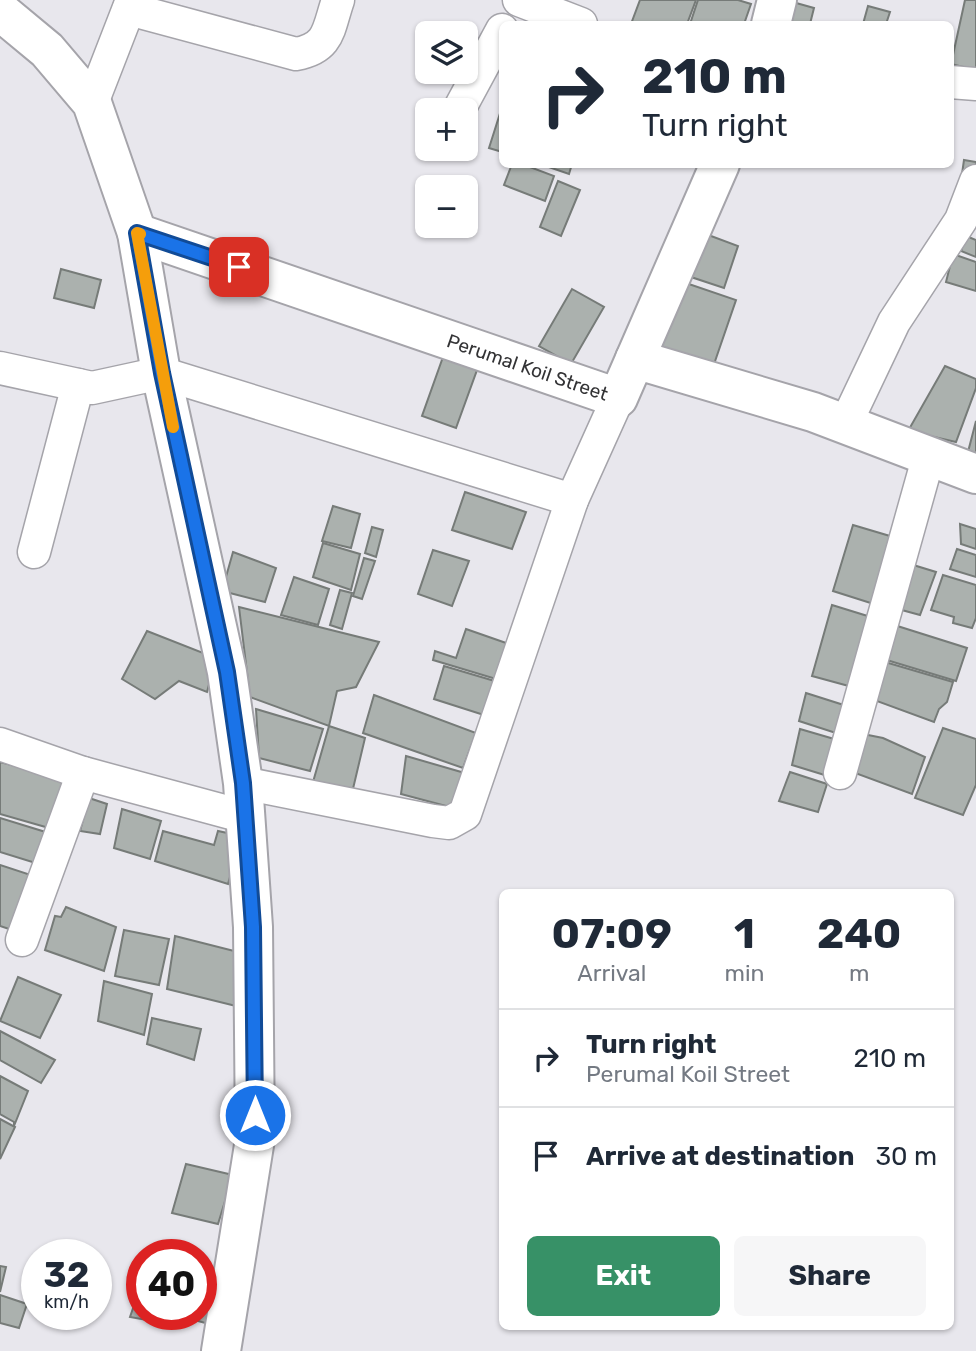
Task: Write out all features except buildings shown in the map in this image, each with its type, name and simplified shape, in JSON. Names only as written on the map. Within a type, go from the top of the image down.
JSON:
[{"type":"street","points":[[92,103],[131,4],[296,54],[312,51],[325,39],[338,0]]},
{"type":"street","points":[[772,21],[777,0]]},
{"type":"street","points":[[514,9],[568,21]]},
{"type":"street","points":[[0,11],[47,50],[92,103],[137,233],[162,373],[227,672],[244,800],[253,927],[255,1139],[222,1351]]},
{"type":"street","points":[[465,98],[499,36]]},
{"type":"street","points":[[954,82],[976,84]]},
{"type":"street","name":"Perumal Koil Street","points":[[137,233],[618,398],[718,168]]},
{"type":"street","points":[[846,423],[894,322],[961,220],[976,181]]},
{"type":"street","points":[[635,359],[846,423],[976,474]]},
{"type":"street","points":[[0,368],[92,388],[162,373],[572,500]]},
{"type":"street","points":[[34,552],[78,385]]},
{"type":"street","points":[[0,744],[83,773],[244,800],[433,821],[449,822],[465,814],[572,500],[618,398]]},
{"type":"street","points":[[840,773],[929,455]]},
{"type":"street","points":[[22,940],[83,773]]},
{"type":"slow traffic","points":[[140,234],[137,233],[173,427]]},
{"type":"route","points":[[239,267],[137,233],[162,373],[227,672],[243,783],[253,927],[255,1115]]}]
